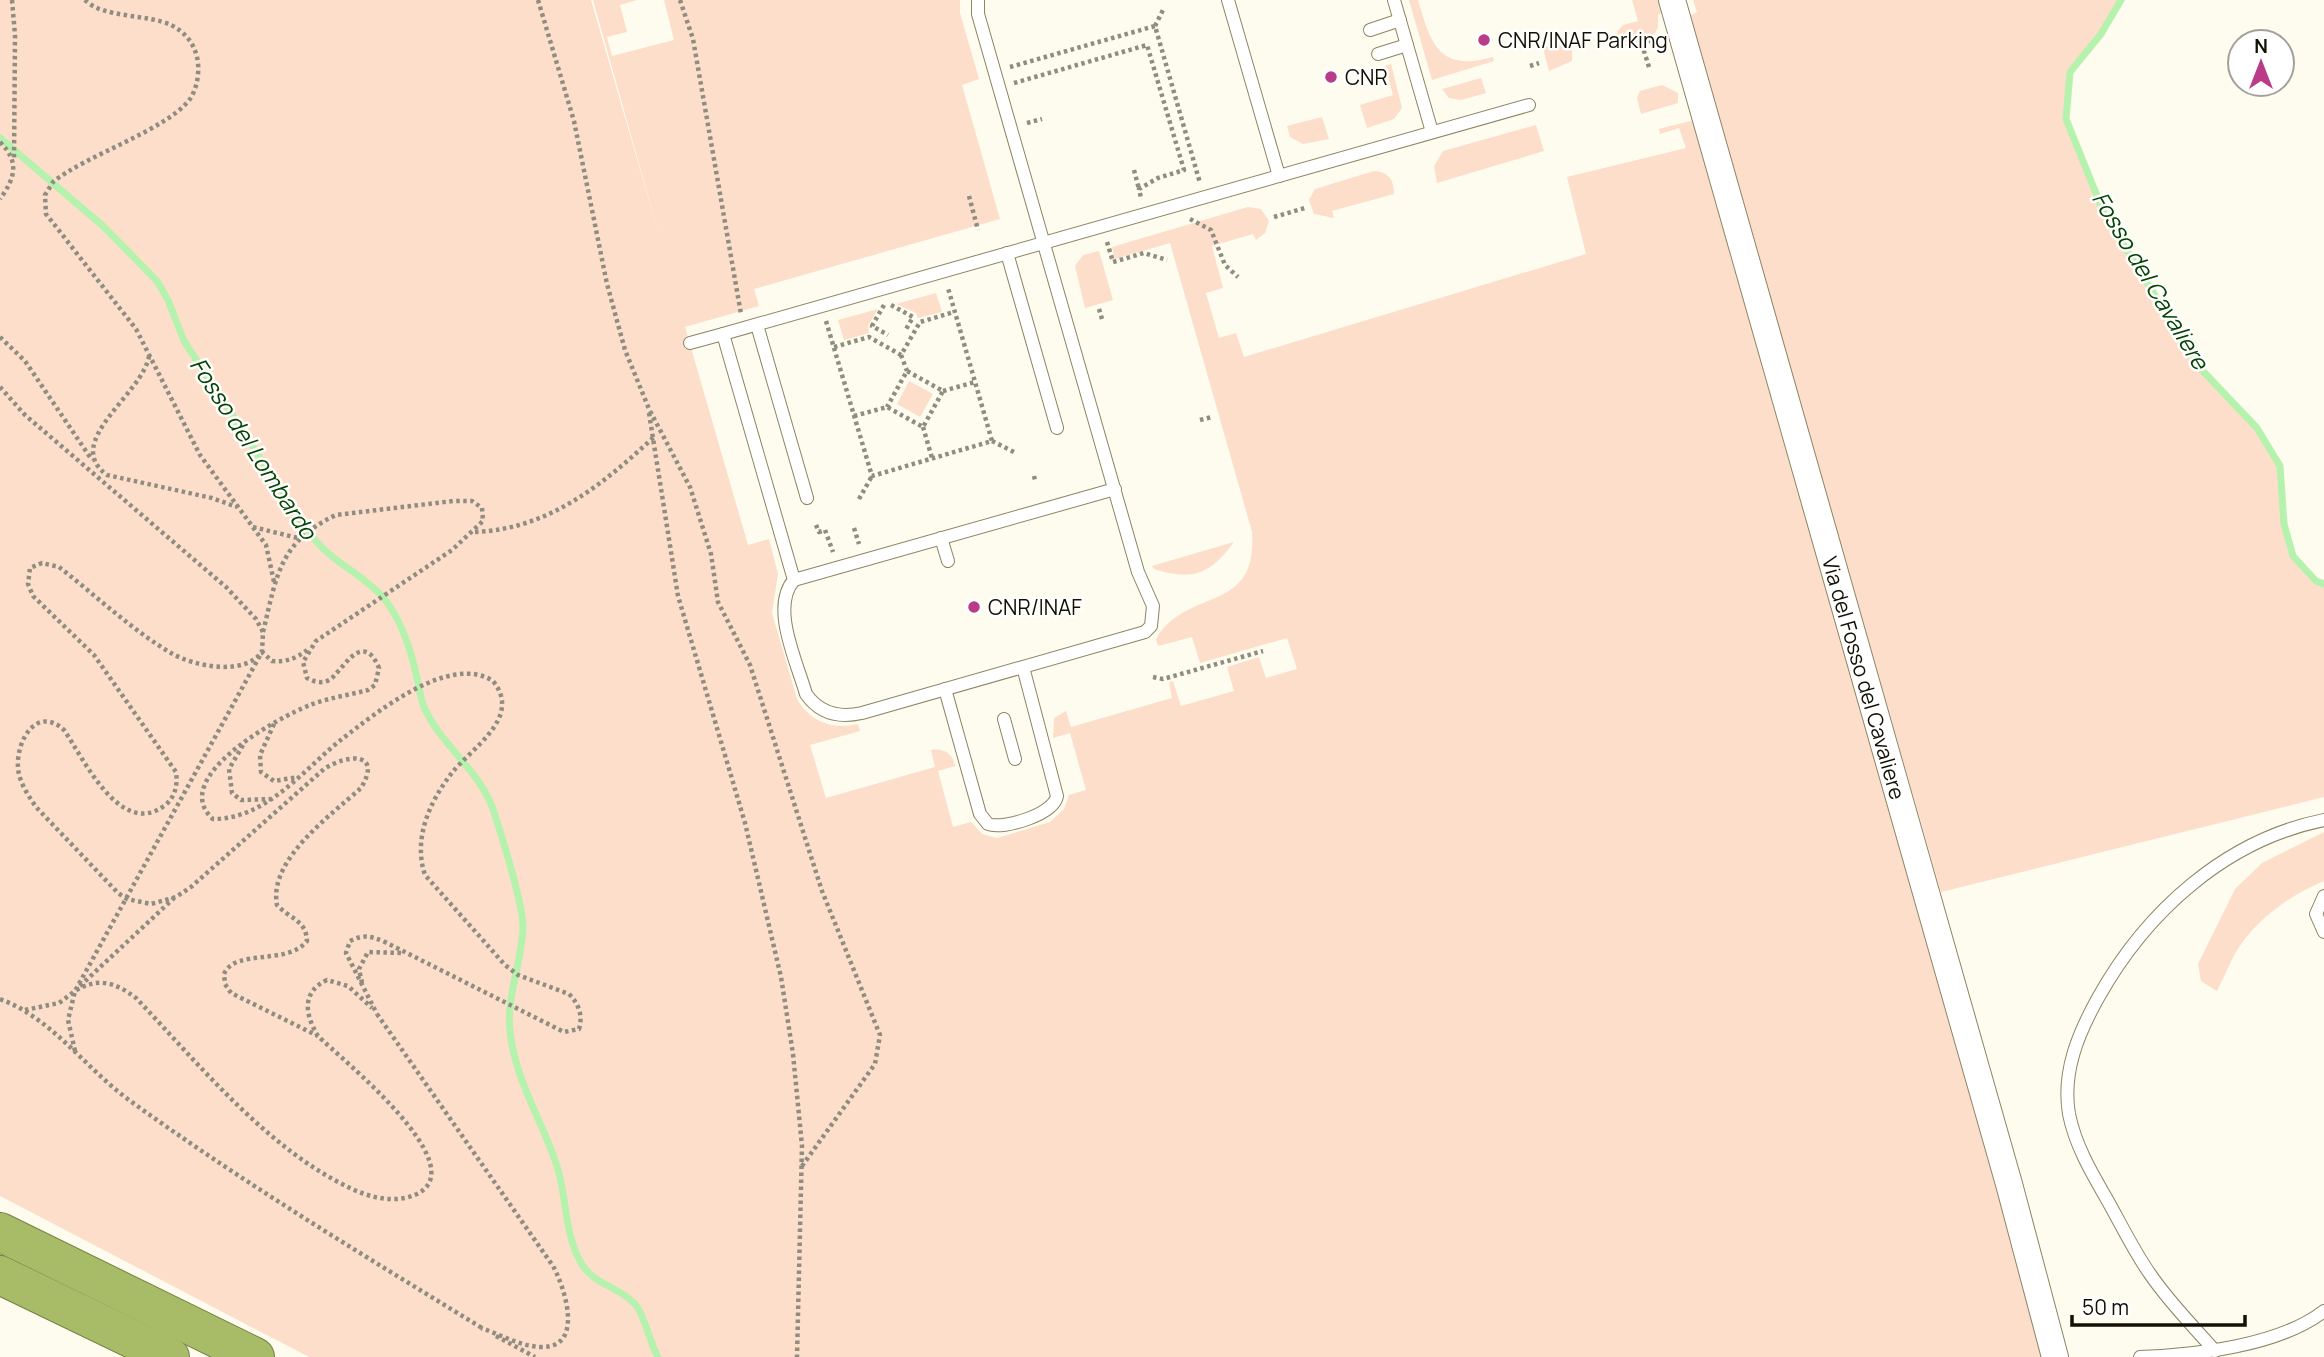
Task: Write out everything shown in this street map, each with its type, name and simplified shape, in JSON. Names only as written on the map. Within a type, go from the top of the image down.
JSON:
[{"type":"highway","points":[[0,1217],[190,1325]]},
{"type":"highway","points":[[0,1232],[255,1357]]},
{"type":"highway","points":[[0,1275],[170,1357]]},
{"type":"street","name":"Via del Fosso del Cavaliere","points":[[1672,0],[2009,1184],[2055,1357]]},
{"type":"lane","points":[[978,0],[978,14],[1115,489],[1138,572],[1153,606],[1151,626],[1144,632],[848,716],[835,715],[812,703],[806,694],[782,610],[786,588],[794,580],[1115,489]]},
{"type":"lane","points":[[1228,0],[1279,176]]},
{"type":"lane","points":[[1394,0],[1432,132]]},
{"type":"lane","points":[[1370,30],[1400,20]]},
{"type":"lane","points":[[1378,54],[1407,45]]},
{"type":"lane","points":[[690,343],[1529,105]]},
{"type":"lane","points":[[1007,254],[1057,428]]},
{"type":"lane","points":[[751,326],[807,498]]},
{"type":"lane","points":[[723,334],[794,580]]},
{"type":"lane","points":[[941,538],[948,561]]},
{"type":"lane","points":[[945,689],[980,814],[988,824],[1002,825],[1047,811],[1057,796],[1023,667]]},
{"type":"lane","points":[[1004,719],[1015,759]]},
{"type":"lane","points":[[2216,1351],[2148,1272],[2085,1161],[2070,1117],[2069,1069],[2080,1032],[2108,981],[2137,940],[2167,906],[2205,874],[2248,848],[2287,830],[2324,820]]},
{"type":"lane","points":[[2324,896],[2316,914],[2324,932]]},
{"type":"lane","points":[[2140,1357],[2216,1351],[2295,1328],[2324,1311]]},
{"type":"path","points":[[0,199],[14,176],[15,35],[12,0]]},
{"type":"path","points":[[85,0],[101,9],[163,22],[177,28],[192,43],[199,74],[189,101],[162,120],[61,175],[49,188],[43,205],[52,226],[121,307],[200,455],[266,545],[273,565],[274,586]]},
{"type":"path","points":[[538,0],[574,121],[614,313],[649,409],[690,487],[711,554],[718,602],[750,665],[822,891],[880,1035],[875,1065],[802,1166]]},
{"type":"path","points":[[680,0],[693,39],[751,326]]},
{"type":"path","points":[[1164,8],[1155,26],[1200,184]]},
{"type":"path","points":[[1007,68],[1155,26]]},
{"type":"path","points":[[1012,83],[1147,45],[1185,170],[1158,178],[1139,189]]},
{"type":"path","points":[[1643,48],[1649,68]]},
{"type":"path","points":[[1530,66],[1539,63]]},
{"type":"path","points":[[1034,121],[1036,112]]},
{"type":"path","points":[[1023,124],[1042,118]]},
{"type":"path","points":[[0,142],[13,160]]},
{"type":"path","points":[[1134,170],[1143,205]]},
{"type":"path","points":[[969,196],[978,230]]},
{"type":"path","points":[[1274,217],[1305,208]]},
{"type":"path","points":[[1188,218],[1211,230],[1225,265],[1238,277]]},
{"type":"path","points":[[1107,242],[1113,262],[1144,253],[1167,260]]},
{"type":"path","points":[[947,286],[992,441]]},
{"type":"path","points":[[895,307],[913,317],[905,331]]},
{"type":"path","points":[[1099,309],[1102,319]]},
{"type":"path","points":[[880,310],[872,326],[888,335]]},
{"type":"path","points":[[901,355],[920,322],[955,312]]},
{"type":"path","points":[[826,320],[872,476]]},
{"type":"path","points":[[0,337],[25,361],[95,464],[107,475],[212,498],[238,507]]},
{"type":"path","points":[[834,348],[869,337],[901,355],[906,371],[943,391],[975,382]]},
{"type":"path","points":[[95,464],[92,445],[96,433],[141,379],[149,356]]},
{"type":"path","points":[[887,407],[906,371]]},
{"type":"path","points":[[0,387],[25,415],[226,587],[256,619],[263,632]]},
{"type":"path","points":[[923,427],[943,391]]},
{"type":"path","points":[[854,416],[887,407],[923,427],[932,458]]},
{"type":"path","points":[[649,409],[678,596],[745,823],[781,977],[800,1094],[802,1166],[797,1357]]},
{"type":"path","points":[[1200,420],[1212,417]]},
{"type":"path","points":[[474,531],[501,531],[557,512],[604,483],[653,437]]},
{"type":"path","points":[[859,499],[872,476],[932,458],[992,441],[1016,453]]},
{"type":"path","points":[[75,1051],[68,1020],[75,991],[262,652],[263,632],[274,586],[284,559],[299,538],[336,514],[453,501],[472,501],[482,508],[483,521],[452,550],[295,659],[272,662],[262,652]]},
{"type":"path","points":[[816,525],[819,532],[825,530],[835,555]]},
{"type":"path","points":[[253,527],[299,538]]},
{"type":"path","points":[[176,897],[151,904],[125,897],[36,807],[25,791],[18,771],[18,752],[23,738],[34,724],[44,720],[55,722],[64,730],[114,803],[131,812],[161,808],[169,802],[177,783],[176,772],[94,655],[33,596],[27,575],[30,568],[42,563],[59,567],[173,654],[195,662],[237,667],[249,665],[262,652]]},
{"type":"path","points":[[310,647],[303,668],[313,681],[330,680],[344,661],[357,653],[371,656],[376,662],[378,680],[368,690],[311,705],[245,741],[213,769],[202,796],[206,813],[213,819],[225,819],[271,799],[342,739],[424,685],[442,677],[472,671],[484,675],[499,689],[503,702],[493,731],[450,775],[434,801],[419,844],[421,862],[425,875],[505,965],[518,975],[569,994],[580,1013],[579,1029],[564,1032],[369,936],[350,941],[346,953],[377,1014],[553,1266],[568,1302],[569,1318],[565,1331],[559,1340],[548,1346],[525,1344],[481,1328]]},
{"type":"path","points":[[1153,677],[1163,678],[1263,651]]},
{"type":"path","points":[[276,722],[260,755],[261,772],[274,781],[302,775]]},
{"type":"path","points":[[245,741],[229,769],[232,793],[241,800],[271,799]]},
{"type":"path","points":[[24,1010],[59,1003],[75,991],[176,897],[324,769],[339,759],[358,757],[368,771],[361,788],[311,832],[280,872],[275,888],[277,905],[300,921],[306,929],[307,941],[292,953],[232,964],[224,974],[231,993],[318,1036]]},
{"type":"path","points":[[362,988],[359,969],[368,952],[383,950],[409,954]]},
{"type":"path","points":[[75,991],[100,981],[124,989],[255,1122],[286,1147],[349,1187],[375,1198],[406,1199],[421,1192],[429,1181],[432,1169],[423,1142],[318,1036],[310,1023],[307,1003],[313,988],[327,980],[348,986],[377,1014]]},
{"type":"path","points":[[0,999],[24,1010],[75,1051],[126,1098],[191,1143],[481,1328],[535,1357]]},
{"type":"shaded area","points":[[0,0],[591,0],[659,235],[593,0],[637,0],[620,5],[627,32],[607,37],[612,56],[674,40],[664,0],[960,0],[960,13],[979,79],[962,85],[1000,219],[754,289],[759,306],[685,327],[748,545],[769,539],[778,574],[772,613],[797,699],[815,719],[831,725],[858,724],[860,731],[810,745],[826,798],[935,767],[931,750],[940,750],[950,755],[955,766],[938,771],[953,827],[971,822],[982,834],[997,838],[1050,822],[1064,809],[1069,795],[1086,790],[1070,733],[1053,738],[1054,718],[1066,711],[1071,727],[1172,698],[1169,682],[1173,681],[1181,706],[1234,691],[1227,667],[1259,657],[1266,678],[1297,669],[1287,638],[1200,663],[1192,637],[1158,646],[1156,639],[1169,623],[1185,612],[1218,597],[1244,576],[1251,558],[1252,532],[1170,243],[1115,259],[1112,247],[1248,207],[1261,209],[1269,221],[1265,233],[1256,240],[1253,234],[1212,246],[1223,288],[1206,293],[1219,338],[1236,333],[1244,357],[1586,254],[1567,177],[1686,148],[1679,128],[1660,134],[1659,129],[1694,120],[2044,1357],[309,1357],[0,1196]]},
{"type":"shaded area","points":[[1409,0],[1418,0],[1433,42],[1440,51],[1460,61],[1493,57],[1494,61],[1432,80]]},
{"type":"shaded area","points":[[1632,0],[1659,0],[1663,13],[1658,14],[1658,27],[1652,40],[1626,47],[1619,42],[1617,32],[1623,25],[1638,21]]},
{"type":"shaded area","points":[[1693,0],[2121,0],[2101,34],[2070,72],[2066,119],[2104,213],[2200,368],[2257,428],[2280,466],[2284,524],[2293,556],[2315,581],[2324,584],[2324,797],[1941,892],[1689,16],[1697,12]]},
{"type":"shaded area","points":[[1564,43],[1572,49],[1572,61],[1549,71],[1543,48]]},
{"type":"shaded area","points":[[1391,64],[1402,108],[1394,119],[1367,128],[1360,105],[1393,95],[1385,66]]},
{"type":"shaded area","points":[[1481,78],[1486,93],[1461,100],[1449,98],[1442,89]]},
{"type":"shaded area","points":[[1662,85],[1678,93],[1678,103],[1641,114],[1637,98],[1640,91]]},
{"type":"shaded area","points":[[1322,117],[1329,139],[1303,144],[1290,137],[1287,126]]},
{"type":"shaded area","points":[[1536,125],[1544,151],[1437,183],[1434,166],[1443,151]]},
{"type":"shaded area","points":[[1374,171],[1390,178],[1394,194],[1332,211],[1334,218],[1314,214],[1309,200],[1315,189]]},
{"type":"shaded area","points":[[1099,251],[1113,300],[1085,308],[1075,266],[1083,255]]},
{"type":"shaded area","points":[[936,293],[942,312],[918,318],[916,313],[896,304]]},
{"type":"shaded area","points":[[878,309],[868,326],[869,333],[844,340],[838,320]]},
{"type":"shaded area","points":[[909,381],[933,394],[920,417],[897,404]]},
{"type":"shaded area","points":[[1234,542],[1216,562],[1199,572],[1168,573],[1152,566]]},
{"type":"shaded area","points":[[2324,832],[2324,881],[2286,901],[2253,929],[2236,952],[2217,991],[2201,981],[2198,964],[2235,889],[2262,863]]},
{"type":"waterway","name":"Fosso del Cavaliere","points":[[2121,0],[2101,34],[2070,72],[2066,119],[2104,213],[2200,368],[2257,428],[2280,466],[2284,524],[2293,556],[2316,581],[2324,584]]},
{"type":"waterway","name":"Fosso del Lombardo","points":[[0,138],[103,226],[157,281],[168,300],[184,341],[307,530],[334,558],[382,596],[395,614],[415,667],[423,705],[441,735],[487,795],[511,868],[523,927],[510,1005],[510,1031],[517,1066],[557,1166],[571,1240],[586,1270],[635,1304],[658,1357]]},
{"type":"place","name":"CNR/INAF Parking","points":[[1484,40]]},
{"type":"place","name":"CNR","points":[[1331,77]]},
{"type":"place","name":"CNR/INAF","points":[[974,607]]}]
